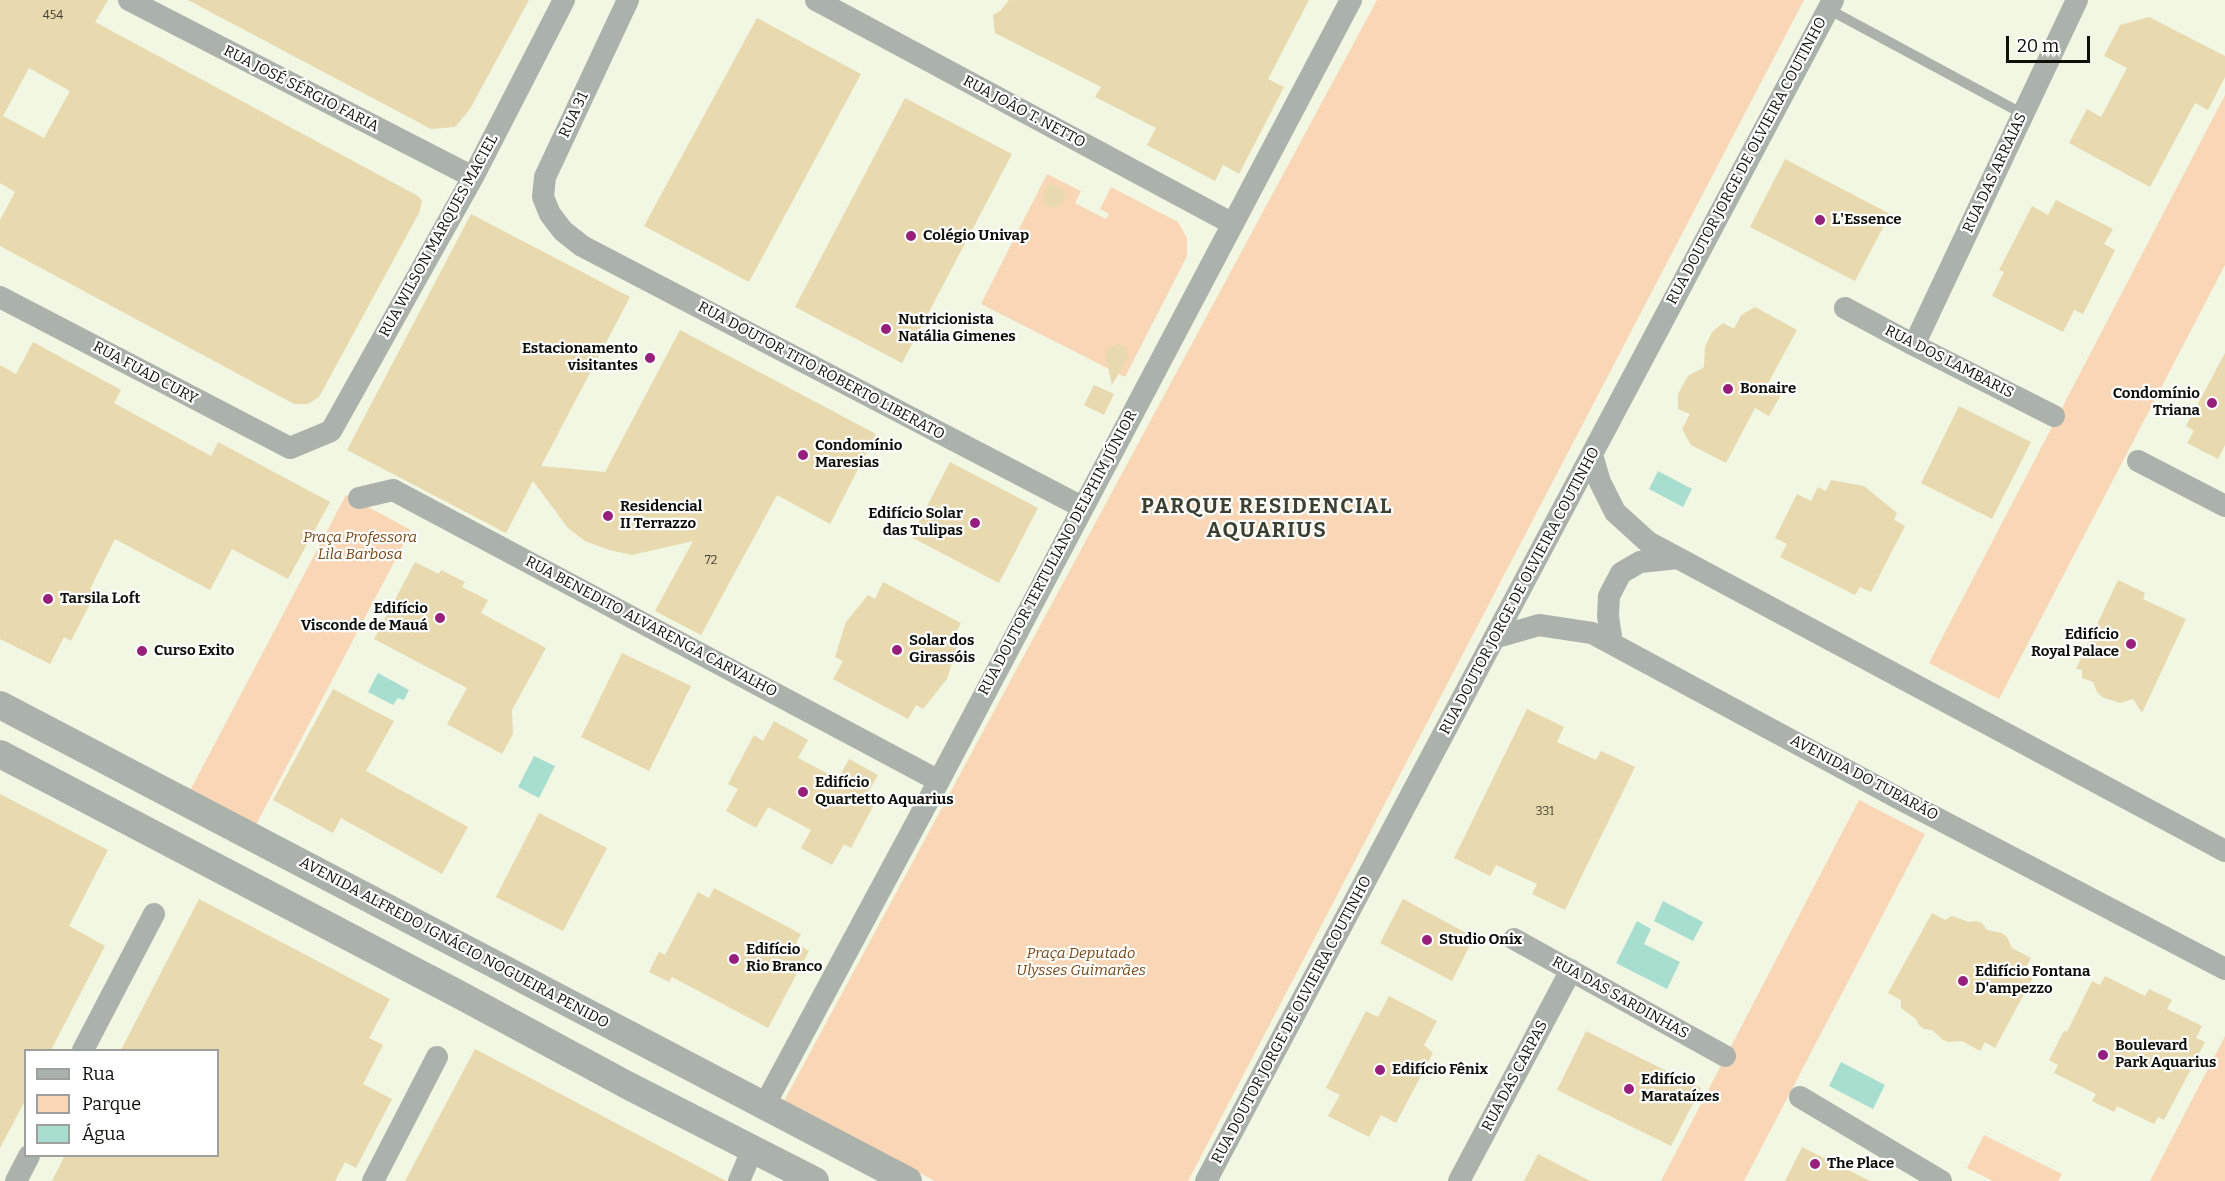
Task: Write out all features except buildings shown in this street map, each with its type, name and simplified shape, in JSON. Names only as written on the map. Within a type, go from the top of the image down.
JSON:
[{"type":"street","name":"RUA JOSÉ SÉRGIO FARIA","points":[[129,0],[473,177]]},
{"type":"street","name":"RUA WILSON MARQUES MACIEL","points":[[290,448],[331,430],[473,177],[564,0]]},
{"type":"street","name":"RUA 31","points":[[563,231],[550,214],[543,197],[545,177],[628,0]]},
{"type":"street","name":"RUA JOÃO T. NETTO","points":[[816,0],[1233,224]]},
{"type":"street","name":"RUA DOUTOR TERTULIANO DELPHIM JÚNIOR","points":[[764,1106],[939,781],[1351,0]]},
{"type":"street","name":"RUA DAS ARRAIAS","points":[[1914,345],[2077,0]]},
{"type":"street","name":"RUA DOUTOR JORGE DE OLVIEIRA COUTINHO","points":[[1206,1181],[1830,4]]},
{"type":"street","name":"RUA DOUTOR TITO ROBERTO LIBERATO","points":[[563,231],[582,246],[1082,507]]},
{"type":"street","name":"RUA FUAD CURY","points":[[0,297],[290,448]]},
{"type":"street","name":"RUA DOS LAMBARIS","points":[[1845,308],[2054,416]]},
{"type":"street","points":[[1592,455],[1600,482],[1615,512],[1648,542],[2225,851]]},
{"type":"street","points":[[2138,461],[2225,506]]},
{"type":"street","name":"RUA BENEDITO ALVARENGA CARVALHO","points":[[359,498],[393,490],[939,781]]},
{"type":"street","points":[[1612,643],[1608,616],[1609,596],[1621,573],[1640,562],[1678,558]]},
{"type":"street","name":"AVENIDA DO TUBARÃO","points":[[1494,638],[1539,625],[1592,633],[1900,799],[2225,969]]},
{"type":"street","name":"AVENIDA ALFREDO IGNÁCIO NOGUEIRA PENIDO","points":[[0,705],[908,1181]]},
{"type":"street","points":[[0,754],[627,1085],[815,1181]]},
{"type":"street","points":[[84,1049],[154,914]]},
{"type":"street","name":"RUA DAS SARDINHAS","points":[[1514,939],[1725,1056]]},
{"type":"street","name":"RUA DAS CARPAS","points":[[1459,1181],[1570,970]]},
{"type":"street","points":[[566,1051],[581,1046],[587,1040],[594,1024],[589,1013]]},
{"type":"street","points":[[627,1085],[621,1074],[620,1063],[624,1055],[632,1048],[649,1047]]},
{"type":"street","points":[[373,1181],[437,1057]]},
{"type":"street","points":[[1800,1097],[1941,1181]]},
{"type":"street","points":[[739,1181],[753,1148]]},
{"type":"street","points":[[16,1181],[28,1157]]},
{"type":"lane","points":[[1830,4],[2023,114]]},
{"type":"green space","name":"Praça Deputado Ulysses Guimarães","points":[[1377,0],[1804,0],[1188,1181],[935,1181],[784,1101]]},
{"type":"green space","points":[[2225,95],[2225,265],[1999,699],[1929,663]]},
{"type":"green space","points":[[1047,174],[1081,191],[1075,203],[1106,219],[1109,214],[1100,209],[1111,187],[1178,222],[1187,238],[1187,256],[1125,377],[981,304]]},
{"type":"green space","name":"Praça Professora Lila Barbosa","points":[[346,495],[411,530],[250,836],[184,802]]},
{"type":"green space","points":[[1859,800],[1925,834],[1744,1181],[1661,1181]]},
{"type":"green space","points":[[2225,1036],[2225,1181],[2150,1181]]},
{"type":"green space","points":[[1984,1135],[2062,1174],[2058,1181],[1993,1181],[1967,1168]]},
{"type":"water","points":[[1658,471],[1692,489],[1683,507],[1649,489]]},
{"type":"water","points":[[378,673],[409,690],[404,700],[398,698],[393,705],[368,692]]},
{"type":"water","points":[[534,756],[555,766],[539,798],[518,787]]},
{"type":"water","points":[[1663,901],[1703,922],[1693,941],[1654,921]]},
{"type":"water","points":[[1637,921],[1651,929],[1644,944],[1680,962],[1667,989],[1616,963]]},
{"type":"water","points":[[1841,1062],[1885,1085],[1873,1109],[1829,1086]]},
{"type":"place","name":"L'Essence","points":[[1820,220]]},
{"type":"place","name":"Colégio Univap","points":[[911,236]]},
{"type":"place","name":"Nutricionista Natália Gimenes","points":[[886,329]]},
{"type":"place","name":"Estacionamento visitantes","points":[[650,358]]},
{"type":"place","name":"Bonaire","points":[[1728,389]]},
{"type":"place","name":"Condomínio Triana","points":[[2212,403]]},
{"type":"place","name":"Condomínio Maresias","points":[[803,455]]},
{"type":"place","name":"Residencial II Terrazzo","points":[[608,516]]},
{"type":"place","name":"Edifício Solar das Tulipas","points":[[975,523]]},
{"type":"place","name":"Tarsila Loft","points":[[48,599]]},
{"type":"place","name":"Edifício Visconde de Mauá","points":[[440,618]]},
{"type":"place","name":"Edifício Royal Palace","points":[[2131,644]]},
{"type":"place","name":"Solar dos Girassóis","points":[[897,650]]},
{"type":"place","name":"Curso Exito","points":[[142,651]]},
{"type":"place","name":"Edifício Quartetto Aquarius","points":[[803,792]]},
{"type":"place","name":"Studio Onix","points":[[1427,940]]},
{"type":"place","name":"Edifício Rio Branco","points":[[734,959]]},
{"type":"place","name":"Edifício Fontana D'ampezzo","points":[[1963,981]]},
{"type":"place","name":"Boulevard Park Aquarius","points":[[2103,1055]]},
{"type":"place","name":"Edifício Fênix","points":[[1380,1070]]},
{"type":"place","name":"Edifício Marataízes","points":[[1629,1089]]},
{"type":"place","name":"The Place","points":[[1815,1164]]},
{"type":"district","name":"PARQUE RESIDENCIAL AQUARIUS","points":[[1267,519]]}]
